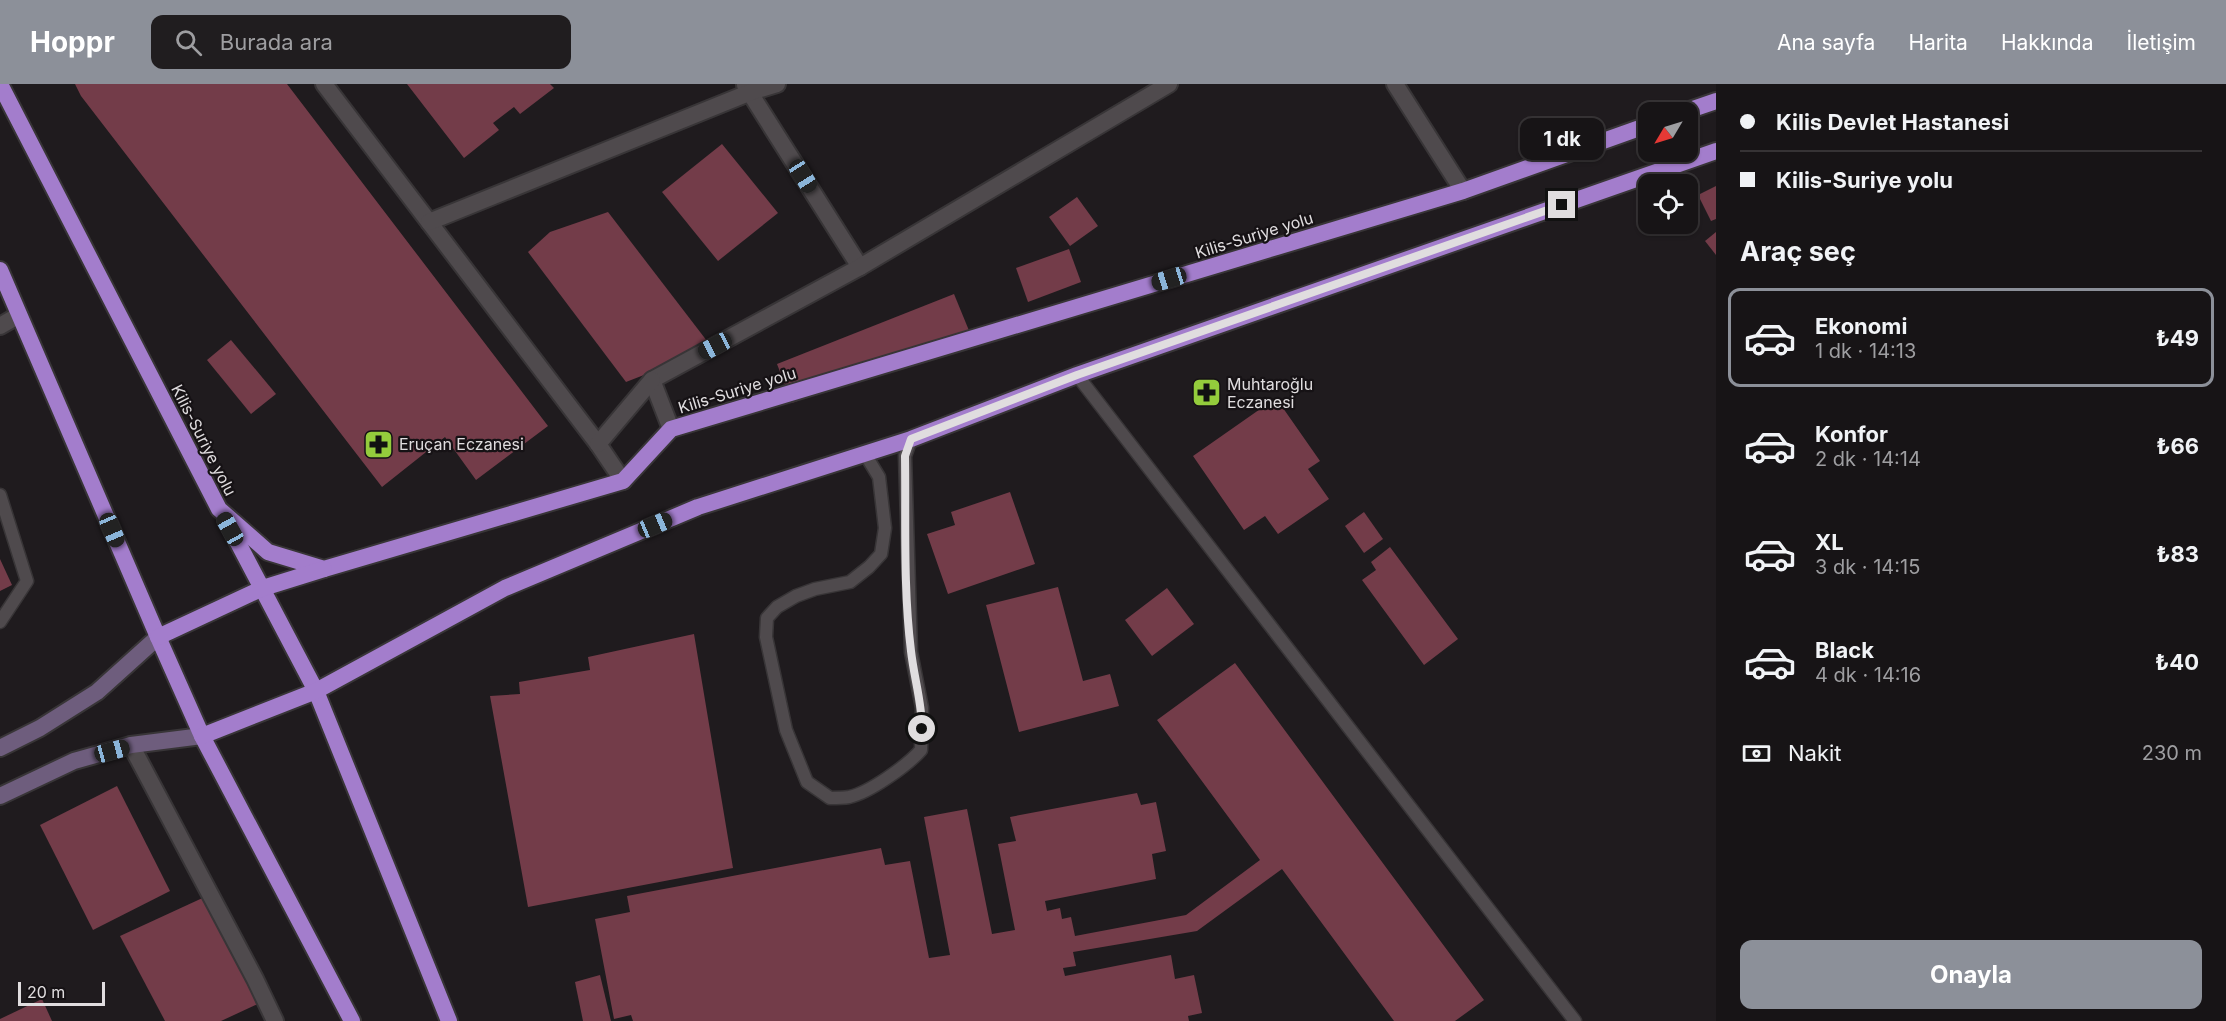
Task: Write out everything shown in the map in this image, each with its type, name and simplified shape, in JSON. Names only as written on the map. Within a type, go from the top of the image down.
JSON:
[{"type":"highway","name":"Kilis-Suriye yolu","points":[[0,84],[219,509],[268,552],[324,569]]},
{"type":"highway","points":[[1698,107],[1716,101]]},
{"type":"highway","name":"Kilis-Suriye yolu","points":[[623,481],[671,429],[1463,191],[1638,129]]},
{"type":"highway","points":[[202,736],[316,691],[515,584],[698,507],[911,439],[1077,375],[1716,151]]},
{"type":"highway","points":[[0,270],[202,736],[352,1021]]},
{"type":"highway","points":[[158,637],[263,588],[623,481]]},
{"type":"highway","points":[[219,509],[316,691],[449,1021]]},
{"type":"main road","points":[[0,748],[40,728],[97,692],[158,637]]},
{"type":"main road","points":[[0,796],[74,761],[131,746],[202,736]]},
{"type":"street","points":[[324,84],[598,444],[623,481]]},
{"type":"street","points":[[429,222],[748,88],[777,84]]},
{"type":"street","points":[[598,444],[652,380],[860,267],[1169,84]]},
{"type":"street","points":[[1395,84],[1463,191]]},
{"type":"street","points":[[748,88],[860,267]]},
{"type":"street","points":[[0,326],[19,315]]},
{"type":"street","points":[[652,380],[671,429]]},
{"type":"street","points":[[131,746],[275,1021]]},
{"type":"lane","points":[[1077,375],[1575,1021]]},
{"type":"lane","points":[[865,454],[879,477],[885,528],[881,554],[850,582],[815,589],[796,596],[777,607],[767,618],[766,637],[789,739],[807,782],[830,798],[851,796],[869,787],[910,763],[921,750],[922,708],[911,652],[907,570],[905,456],[911,439]]},
{"type":"lane","points":[[0,495],[27,581],[0,622]]},
{"type":"building","points":[[75,84],[287,84],[548,426],[476,480],[445,437],[382,487],[81,96]]},
{"type":"building","points":[[407,84],[550,84],[554,88],[520,114],[514,107],[493,123],[499,130],[464,158]]},
{"type":"building","points":[[722,144],[778,213],[718,261],[662,192]]},
{"type":"building","points":[[1716,186],[1716,219],[1711,221],[1698,195]]},
{"type":"building","points":[[1077,197],[1098,226],[1070,246],[1049,217]]},
{"type":"building","points":[[608,212],[707,341],[690,357],[626,382],[528,252],[550,232]]},
{"type":"building","points":[[1716,232],[1716,255],[1705,241]]},
{"type":"building","points":[[1069,249],[1081,282],[1028,302],[1016,268]]},
{"type":"building","points":[[954,294],[970,333],[792,403],[777,364]]},
{"type":"building","points":[[231,340],[276,394],[251,414],[207,360]]},
{"type":"building","points":[[1276,398],[1320,461],[1308,469],[1329,499],[1278,534],[1265,516],[1244,530],[1193,456]]},
{"type":"building","points":[[1010,492],[1035,564],[948,594],[927,534],[955,525],[951,512]]},
{"type":"building","points":[[1364,512],[1383,539],[1364,553],[1345,526]]},
{"type":"building","points":[[1390,547],[1458,639],[1424,665],[1362,580],[1376,570],[1371,562]]},
{"type":"building","points":[[0,559],[12,585],[0,591]]},
{"type":"building","points":[[1058,587],[1083,681],[1110,674],[1119,706],[1019,732],[986,605]]},
{"type":"building","points":[[1167,588],[1194,624],[1152,656],[1125,620]]},
{"type":"building","points":[[694,634],[733,868],[528,907],[490,696],[520,694],[519,682],[590,670],[588,657]]},
{"type":"building","points":[[1235,663],[1484,1000],[1455,1021],[1394,1021],[1282,869],[1197,931],[1073,952],[1076,966],[1063,968],[1065,976],[1171,955],[1175,979],[1194,975],[1202,1013],[1188,1016],[1189,1021],[633,1021],[631,1015],[614,1019],[595,919],[630,912],[627,896],[881,848],[885,865],[910,861],[929,958],[950,955],[924,817],[967,809],[992,934],[1015,930],[998,844],[1016,841],[1010,817],[1137,793],[1141,805],[1156,802],[1166,851],[1152,854],[1156,879],[1045,901],[1047,911],[1060,908],[1062,919],[1071,917],[1075,936],[1186,915],[1260,860],[1157,720]]},
{"type":"building","points":[[117,786],[170,891],[93,930],[40,825]]},
{"type":"building","points":[[209,895],[260,1003],[221,1021],[165,1021],[120,936]]},
{"type":"building","points":[[600,975],[611,1021],[583,1021],[575,982]]},
{"type":"building","points":[[42,999],[52,1021],[0,1021],[0,1019]]},
{"type":"place","name":"Muhtaroğlu Eczanesi","points":[[1206,393]]},
{"type":"place","name":"Eruçan Eczanesi","points":[[378,444]]},
{"type":"route","points":[[922,729],[922,708],[911,652],[907,592],[905,456],[911,439],[1077,375],[1562,205]]}]
